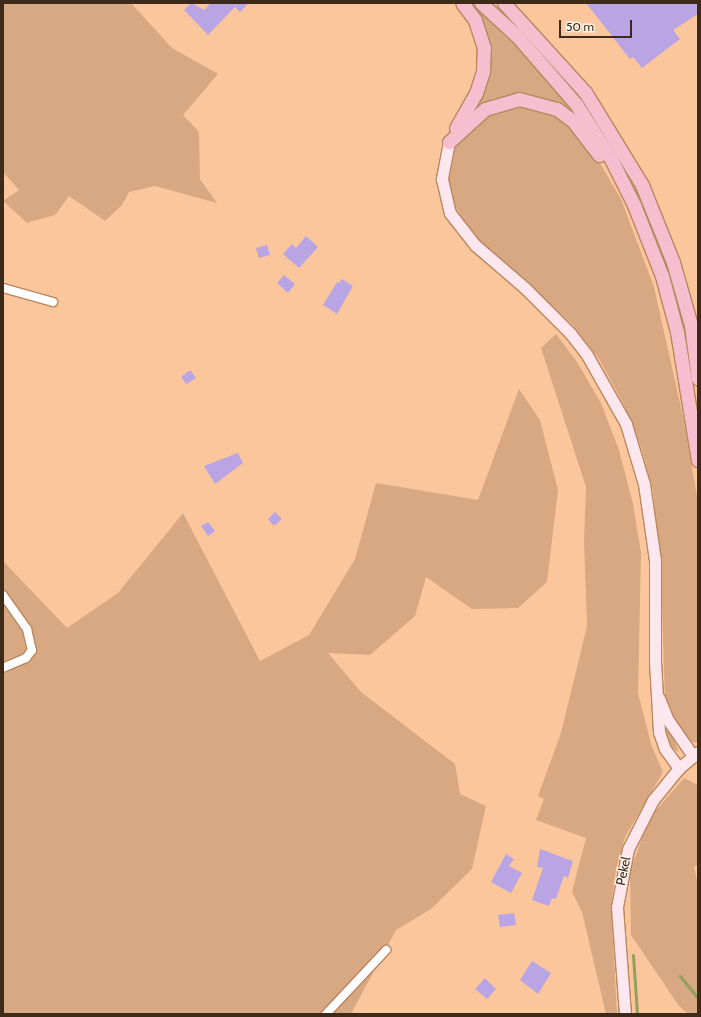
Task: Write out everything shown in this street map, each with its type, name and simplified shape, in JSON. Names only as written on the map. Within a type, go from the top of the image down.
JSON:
[{"type":"highway","points":[[449,142],[476,93],[483,71],[484,48],[481,32],[462,3]]},
{"type":"highway","points":[[481,3],[517,36],[576,104],[611,159],[634,205],[662,276],[677,332],[698,460]]},
{"type":"highway","points":[[504,3],[564,65],[602,116],[626,155],[642,185],[673,262],[691,325],[698,379]]},
{"type":"highway","points":[[449,142],[485,108],[498,103],[519,99],[542,102],[573,121],[634,205]]},
{"type":"highway","points":[[691,325],[698,337]]},
{"type":"main road","points":[[449,142],[442,180],[450,213],[474,245],[525,288],[570,333],[587,355],[626,424],[644,484],[655,560],[659,732],[665,749],[679,768]]},
{"type":"main road","points":[[657,692],[668,720],[695,754]]},
{"type":"main road","name":"Pekel","points":[[625,1014],[618,915],[621,877],[640,821],[679,768],[695,754]]},
{"type":"street","points":[[3,288],[53,302]]},
{"type":"street","points":[[3,595],[27,629],[32,650],[26,658],[3,668]]},
{"type":"street","points":[[326,1014],[386,950]]},
{"type":"shaded area","points":[[3,3],[131,3],[172,48],[218,74],[183,115],[199,132],[200,179],[217,203],[155,186],[129,192],[122,205],[105,221],[69,196],[55,215],[27,223],[3,201],[19,190],[3,172]]},
{"type":"shaded area","points":[[476,8],[529,59],[556,89],[573,115],[561,106],[524,94],[492,99],[468,118],[482,87]]},
{"type":"shaded area","points":[[523,104],[540,106],[570,122],[598,160],[621,199],[654,287],[684,421],[698,502],[698,742],[695,743],[686,739],[672,717],[665,700],[661,576],[653,491],[641,447],[624,405],[599,359],[572,324],[470,232],[450,197],[448,177],[452,154],[461,136],[491,111]]},
{"type":"shaded area","points":[[556,334],[577,362],[601,403],[619,450],[633,504],[641,553],[638,693],[651,744],[663,772],[625,837],[616,869],[611,906],[617,1014],[606,1014],[582,912],[572,892],[586,838],[536,820],[544,799],[538,796],[561,733],[587,626],[584,541],[586,487],[541,348]]},
{"type":"shaded area","points":[[519,389],[540,420],[558,490],[547,582],[518,608],[472,609],[426,577],[415,616],[370,655],[328,653],[361,692],[455,764],[460,794],[486,806],[472,869],[431,909],[396,930],[351,1014],[3,1014],[3,561],[67,628],[118,593],[183,513],[260,661],[309,635],[355,559],[376,483],[478,500]]},
{"type":"shaded area","points":[[663,723],[668,725],[679,752],[672,748]]},
{"type":"shaded area","points":[[684,778],[698,785],[698,866],[694,866],[698,885],[698,1014],[688,1014],[679,1006],[631,935],[630,871],[650,817]]},
{"type":"building","points":[[191,3],[204,10],[211,3],[249,3],[240,12],[235,7],[208,35],[184,10]]},
{"type":"building","points":[[586,3],[698,3],[698,14],[673,30],[680,39],[642,68],[633,57],[630,59]]},
{"type":"building","points":[[306,236],[318,247],[299,268],[283,254],[292,244],[296,248]]},
{"type":"building","points":[[267,245],[270,255],[259,258],[256,248]]},
{"type":"building","points":[[284,275],[295,284],[288,293],[277,283]]},
{"type":"building","points":[[342,279],[353,286],[337,314],[323,305],[337,282],[339,283]]},
{"type":"building","points":[[190,370],[196,378],[186,384],[181,377]]},
{"type":"building","points":[[238,453],[243,463],[215,484],[204,466]]},
{"type":"building","points":[[275,512],[282,519],[274,526],[268,519]]},
{"type":"building","points":[[208,522],[215,531],[208,536],[201,526]]},
{"type":"building","points":[[540,849],[573,861],[568,878],[564,876],[556,899],[552,898],[549,906],[532,900],[543,868],[537,867]]},
{"type":"building","points":[[506,854],[514,859],[509,866],[522,873],[511,893],[491,882]]},
{"type":"building","points":[[514,913],[516,925],[500,927],[498,915]]},
{"type":"building","points":[[532,961],[551,973],[538,994],[520,980]]},
{"type":"building","points":[[485,978],[496,989],[487,999],[475,989]]},
{"type":"waterway","points":[[633,955],[637,1014]]},
{"type":"waterway","points":[[680,976],[698,998]]}]
